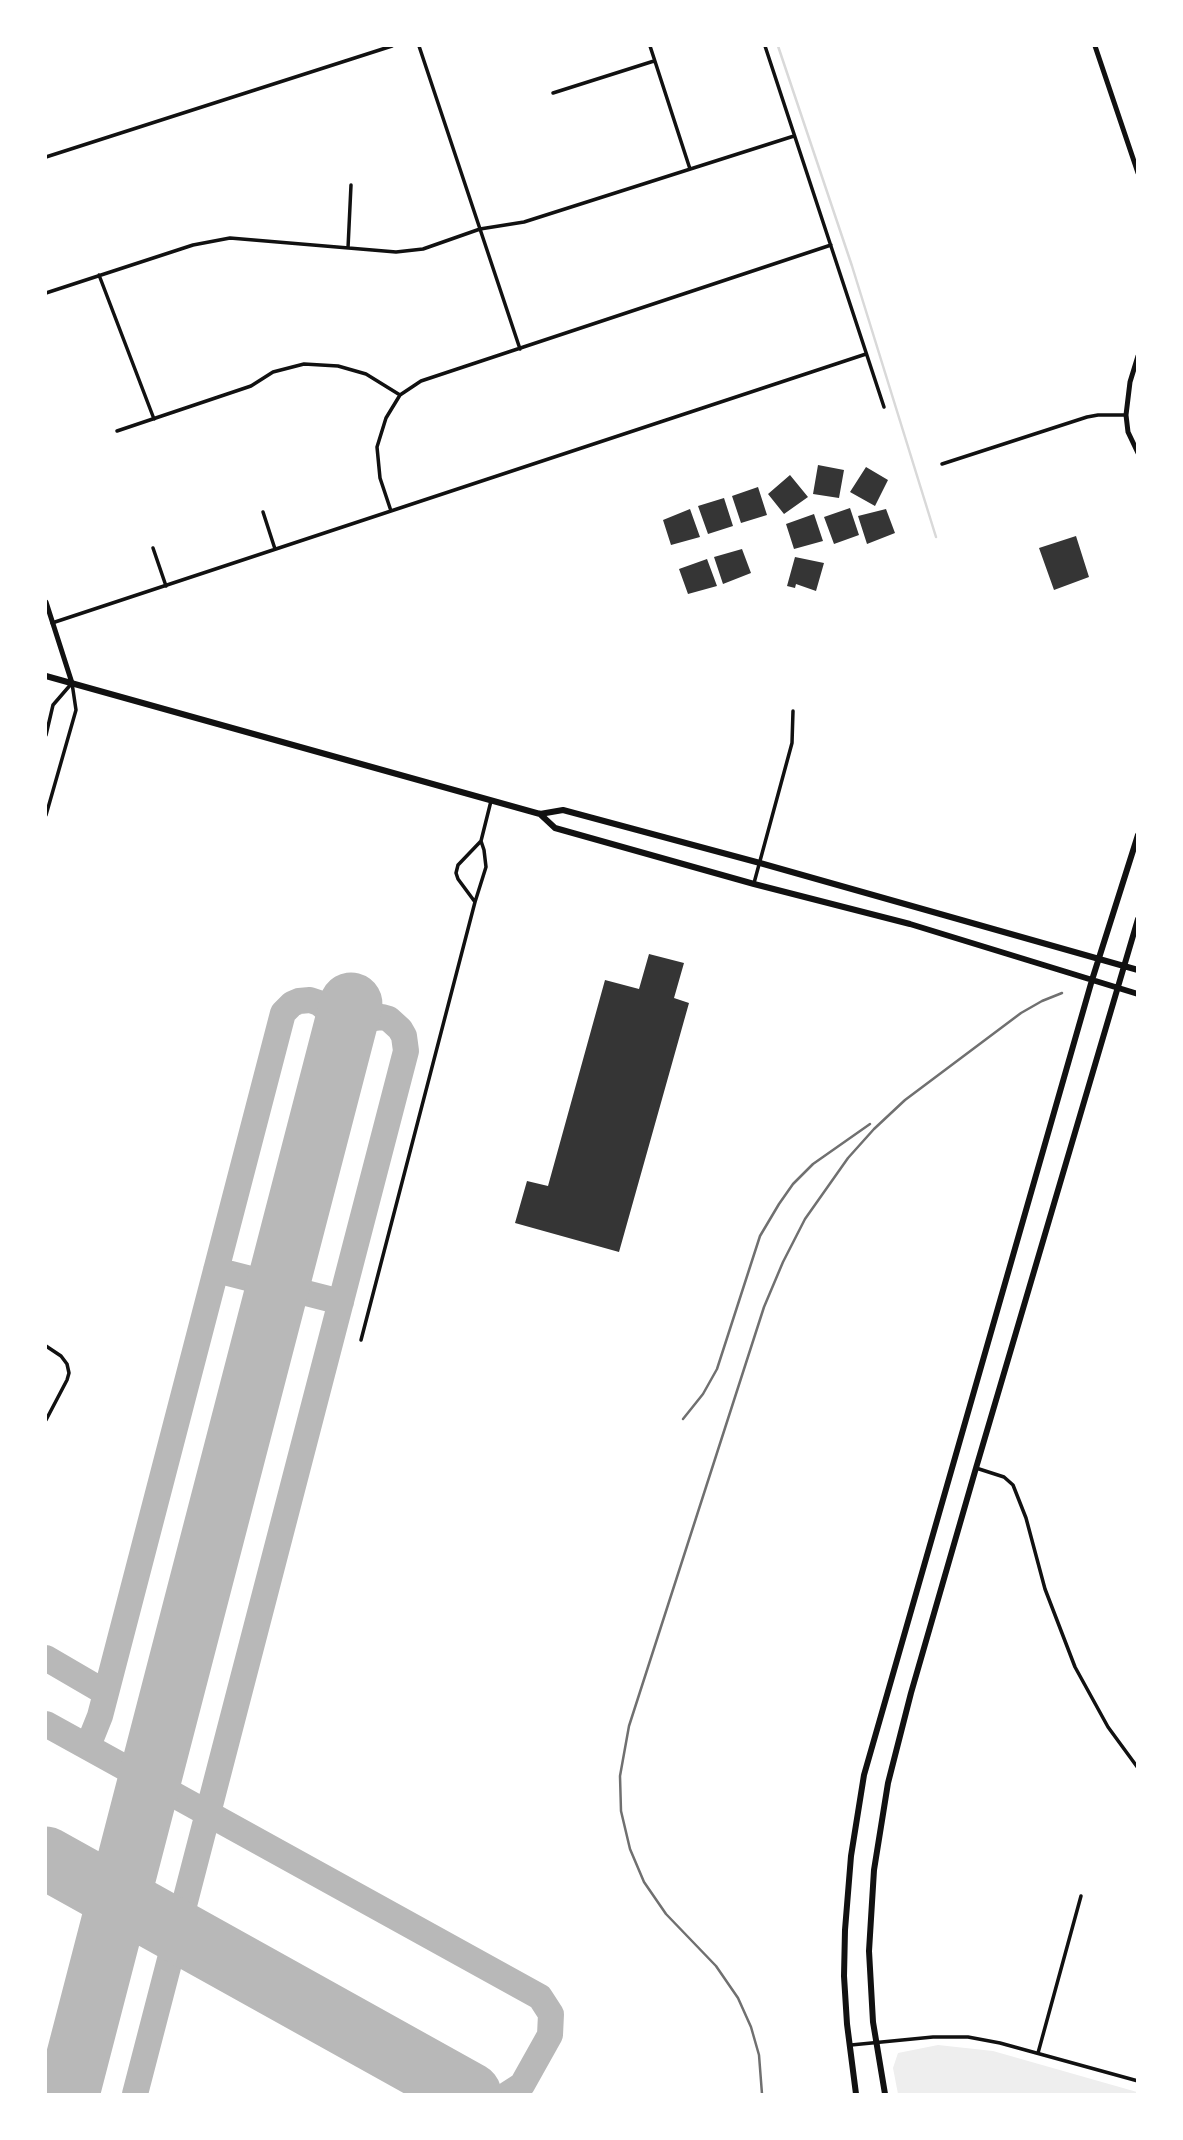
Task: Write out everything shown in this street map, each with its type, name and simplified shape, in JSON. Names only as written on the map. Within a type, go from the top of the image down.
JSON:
[{"type":"main road","points":[[1095,46],[1138,173]]},
{"type":"main road","points":[[1138,356],[1130,382],[1126,415],[1128,432],[1138,453]]},
{"type":"main road","points":[[46,602],[72,683]]},
{"type":"main road","points":[[46,676],[540,814],[563,810],[760,863],[1138,970]]},
{"type":"main road","points":[[540,814],[555,828],[754,884],[911,924],[1138,994]]},
{"type":"main road","points":[[856,2095],[844,1976],[845,1930],[852,1846],[864,1775],[1099,959],[1138,835]]},
{"type":"main road","points":[[885,2095],[876,2042],[869,1951],[874,1870],[888,1783],[976,1468],[1138,919]]},
{"type":"street","points":[[46,157],[391,46]]},
{"type":"street","points":[[419,46],[520,349]]},
{"type":"street","points":[[650,46],[690,169]]},
{"type":"street","points":[[765,46],[884,407]]},
{"type":"street","points":[[552,93],[654,60]]},
{"type":"street","points":[[46,293],[193,245],[230,238],[396,251],[423,250],[480,229],[524,222],[794,136]]},
{"type":"street","points":[[348,248],[351,185]]},
{"type":"street","points":[[391,511],[380,478],[377,447],[386,418],[400,394],[421,382],[831,245]]},
{"type":"street","points":[[99,275],[154,419]]},
{"type":"street","points":[[52,623],[866,354]]},
{"type":"street","points":[[117,431],[251,386],[273,372],[304,364],[338,366],[366,374],[400,394]]},
{"type":"street","points":[[943,464],[1087,417],[1126,415]]},
{"type":"street","points":[[263,512],[275,549]]},
{"type":"street","points":[[153,548],[166,586]]},
{"type":"street","points":[[46,735],[53,705],[72,683]]},
{"type":"street","points":[[46,815],[76,710],[72,683]]},
{"type":"street","points":[[754,884],[792,743],[793,711]]},
{"type":"street","points":[[475,902],[456,873],[458,865],[481,841],[491,800]]},
{"type":"street","points":[[360,1340],[486,867],[481,841]]},
{"type":"street","points":[[46,1346],[61,1356],[69,1373],[46,1420]]},
{"type":"street","points":[[976,1468],[1004,1477],[1013,1485],[1026,1518],[1045,1589],[1066,1646],[1085,1688],[1108,1727],[1138,1769]]},
{"type":"street","points":[[1038,2053],[1081,1896]]},
{"type":"street","points":[[849,2045],[933,2037],[966,2037],[1000,2043],[1138,2081]]},
{"type":"shaded area","points":[[938,2045],[993,2051],[1137,2094],[898,2094],[893,2068],[898,2053]]},
{"type":"building","points":[[818,465],[844,470],[839,498],[813,494]]},
{"type":"building","points":[[866,467],[888,480],[875,506],[850,492]]},
{"type":"building","points":[[790,475],[808,497],[784,514],[768,494]]},
{"type":"building","points":[[758,487],[767,515],[741,523],[732,496]]},
{"type":"building","points":[[724,498],[733,526],[708,534],[698,506]]},
{"type":"building","points":[[850,508],[859,535],[834,544],[824,517]]},
{"type":"building","points":[[690,509],[700,537],[671,545],[663,520]]},
{"type":"building","points":[[886,509],[895,533],[867,544],[858,516]]},
{"type":"building","points":[[814,514],[823,541],[794,549],[786,524]]},
{"type":"building","points":[[1076,536],[1089,577],[1054,590],[1039,548]]},
{"type":"building","points":[[742,549],[751,573],[723,584],[714,557]]},
{"type":"building","points":[[795,557],[824,563],[816,591],[796,584],[795,588],[787,586]]},
{"type":"building","points":[[707,559],[717,586],[688,594],[679,569]]},
{"type":"building","points":[[649,954],[684,963],[674,998],[689,1003],[619,1252],[515,1223],[527,1181],[548,1186],[605,980],[639,989]]},
{"type":"waterway","points":[[778,46],[852,266],[936,537]]},
{"type":"taxiway","points":[[88,1746],[100,1716],[283,1013],[299,1001],[319,1003],[330,1012],[342,1039],[366,1019],[389,1019],[404,1036],[406,1051],[135,2094]]},
{"type":"taxiway","points":[[216,1270],[341,1302]]},
{"type":"taxiway","points":[[46,1658],[106,1693]]},
{"type":"taxiway","points":[[46,1724],[540,1997],[551,2014],[550,2035],[522,2085],[508,2094]]},
{"type":"runway","points":[[68,2094],[351,1004]]},
{"type":"runway","points":[[46,1858],[470,2094]]},
{"type":"railway","points":[[762,2094],[759,2055],[751,2027],[738,1998],[716,1966],[666,1914],[644,1882],[630,1849],[621,1811],[620,1776],[629,1726],[764,1307],[805,1219],[848,1158],[905,1100],[1021,1013],[1062,993]]},
{"type":"railway","points":[[683,1419],[703,1394],[717,1369],[760,1236],[779,1204],[793,1184],[813,1164],[870,1124]]}]
